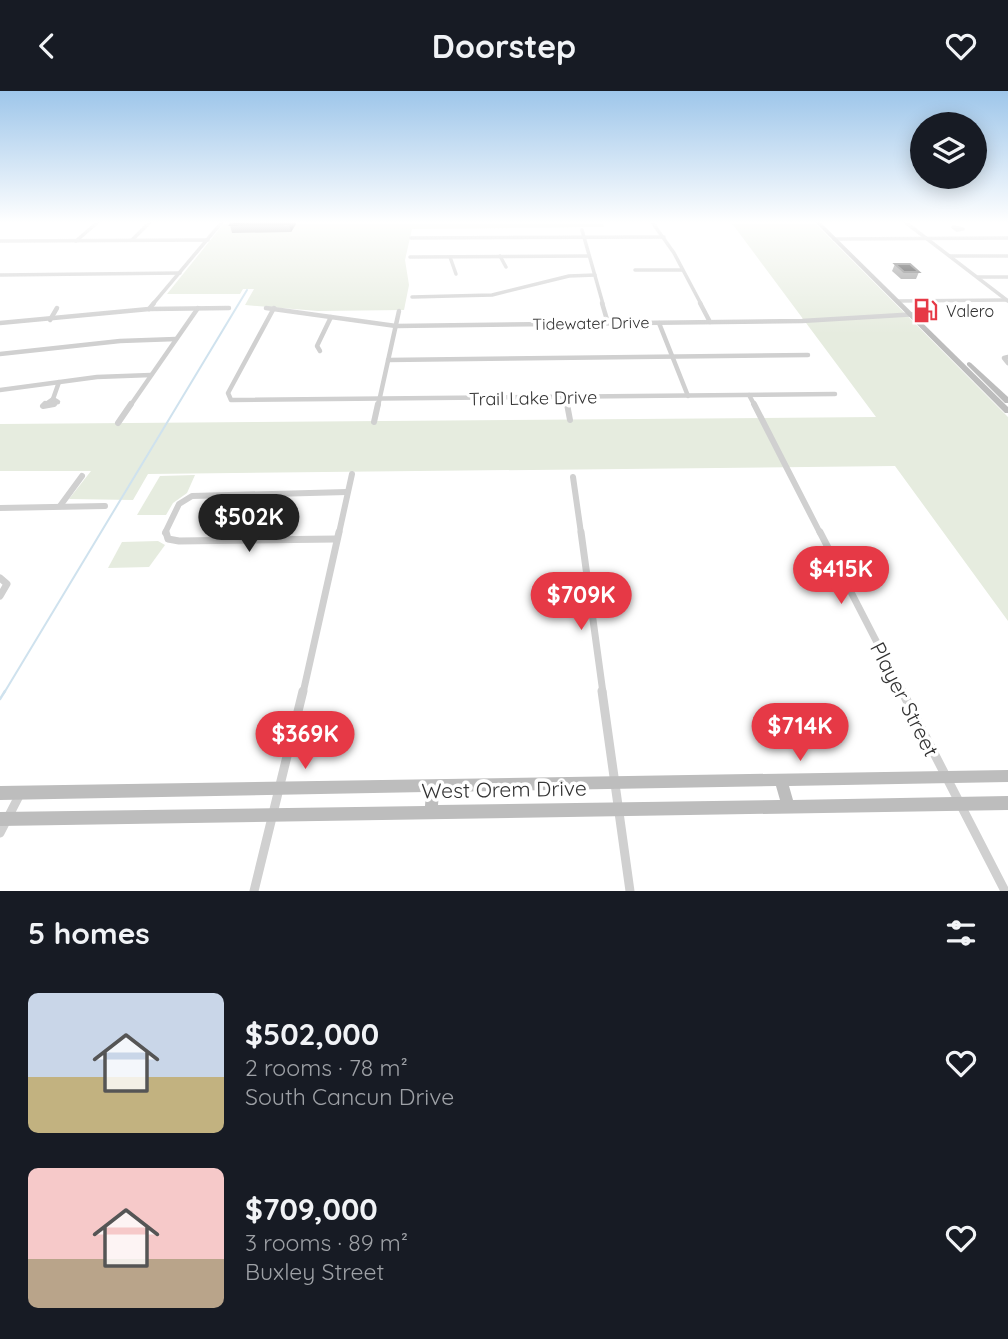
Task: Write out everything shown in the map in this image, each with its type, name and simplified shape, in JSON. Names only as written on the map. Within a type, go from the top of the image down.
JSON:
[{"type":"main road","points":[[858,259],[1007,407]]},
{"type":"main road","name":"West Orem Drive","points":[[0,793],[1008,776]]},
{"type":"main road","points":[[780,781],[789,806]]},
{"type":"main road","points":[[432,811],[433,786]]},
{"type":"main road","name":"West Orem Drive","points":[[4,819],[1008,803]]},
{"type":"street","points":[[149,309],[192,259]]},
{"type":"street","points":[[451,259],[456,274]]},
{"type":"street","points":[[502,259],[506,267]]},
{"type":"street","points":[[590,259],[608,323]]},
{"type":"street","points":[[677,259],[710,322]]},
{"type":"street","points":[[953,259],[1008,300]]},
{"type":"street","points":[[635,270],[682,269]]},
{"type":"street","points":[[0,275],[180,274]]},
{"type":"street","points":[[412,297],[492,295],[569,276],[594,275]]},
{"type":"street","points":[[977,277],[1008,277]]},
{"type":"street","points":[[900,300],[1008,300]]},
{"type":"street","points":[[50,320],[57,308]]},
{"type":"street","points":[[118,423],[198,308]]},
{"type":"street","points":[[0,323],[149,309],[229,308]]},
{"type":"street","name":"Tidewater Drive","points":[[266,308],[396,326],[812,321],[914,314]]},
{"type":"street","name":"Trail Lake Drive","points":[[274,308],[228,393],[231,400],[835,394]]},
{"type":"street","points":[[374,422],[399,311]]},
{"type":"street","points":[[320,351],[317,346],[331,317]]},
{"type":"street","points":[[659,323],[688,396]]},
{"type":"street","points":[[0,354],[120,341],[176,339]]},
{"type":"street","points":[[388,360],[808,355]]},
{"type":"street","points":[[0,390],[59,382],[151,375]]},
{"type":"street","points":[[53,399],[59,382]]},
{"type":"street","name":"Player Street","points":[[748,395],[1005,891]]},
{"type":"street","points":[[566,397],[570,419]]},
{"type":"street","points":[[254,891],[272,814],[281,788],[352,474]]},
{"type":"street","points":[[60,506],[82,476]]},
{"type":"street","points":[[573,477],[630,891]]},
{"type":"street","points":[[337,539],[168,539],[166,530],[179,505],[192,496],[347,492]]},
{"type":"street","points":[[0,509],[105,506]]},
{"type":"street","points":[[0,596],[7,584],[1,578]]},
{"type":"street","points":[[0,833],[4,819],[21,793]]},
{"type":"shaded area","points":[[195,259],[405,259],[409,285],[404,310],[318,311],[245,305],[254,289],[243,289],[240,294],[167,294]]},
{"type":"shaded area","points":[[759,259],[851,259],[1008,417],[1008,621],[895,466],[148,474],[133,500],[69,499],[91,471],[0,471],[0,424],[876,417]]},
{"type":"shaded area","points":[[195,475],[187,493],[173,503],[166,515],[137,515],[160,476]]},
{"type":"shaded area","points":[[158,541],[165,545],[149,567],[108,568],[122,542]]},
{"type":"building","points":[[895,264],[910,264],[919,272],[904,272]]},
{"type":"waterway","points":[[4,693],[247,290]]},
{"type":"waterway","points":[[0,699],[5,691]]},
{"type":"place","name":"Valero","points":[[926,311]]}]
